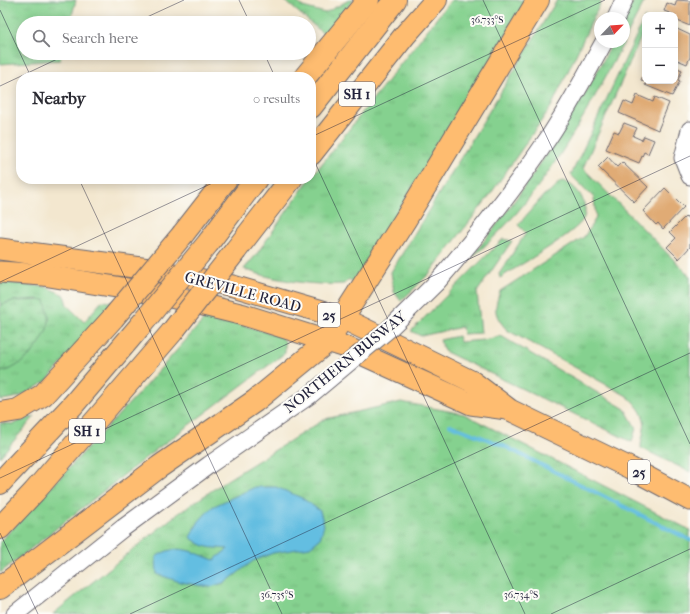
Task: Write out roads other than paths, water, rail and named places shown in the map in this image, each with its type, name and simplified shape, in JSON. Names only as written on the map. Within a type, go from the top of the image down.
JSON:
[{"type":"highway","points":[[309,72],[368,0]]},
{"type":"highway","name":"SH 1","points":[[316,101],[395,0]]},
{"type":"highway","name":"SH 1","points":[[316,148],[405,35],[436,0]]},
{"type":"highway","points":[[0,588],[159,467],[255,401],[327,342],[404,220],[538,0]]},
{"type":"highway","points":[[0,413],[18,410],[43,395],[113,318],[183,234],[222,184]]},
{"type":"highway","name":"SH 1","points":[[0,483],[74,405],[209,242],[252,184]]},
{"type":"highway","name":"SH 1","points":[[0,528],[34,492],[172,332],[287,184]]},
{"type":"main road","name":"GREVILLE ROAD","points":[[0,249],[149,269],[233,286],[342,318],[473,382],[510,410],[630,468],[690,500]]},
{"type":"main road","name":"GREVILLE ROAD","points":[[0,272],[43,275],[159,294],[257,319],[346,347],[472,404],[510,410]]},
{"type":"street","points":[[619,12],[624,0]]},
{"type":"street","points":[[316,60],[334,40]]},
{"type":"street","name":"NORTHERN BUSWAY","points":[[15,614],[123,528],[310,394],[389,329],[437,282],[476,238],[514,188],[550,136],[601,48]]},
{"type":"street","points":[[305,72],[316,60]]},
{"type":"street","points":[[690,130],[683,158],[690,176]]},
{"type":"water","points":[[255,487],[276,487],[302,498],[320,511],[324,525],[320,539],[310,547],[273,553],[253,561],[226,582],[210,587],[180,582],[157,574],[156,557],[164,552],[178,549],[185,550],[214,560],[228,549],[204,546],[190,537],[199,521],[212,507]]},
{"type":"waterway","points":[[450,425],[502,445],[690,540]]}]
